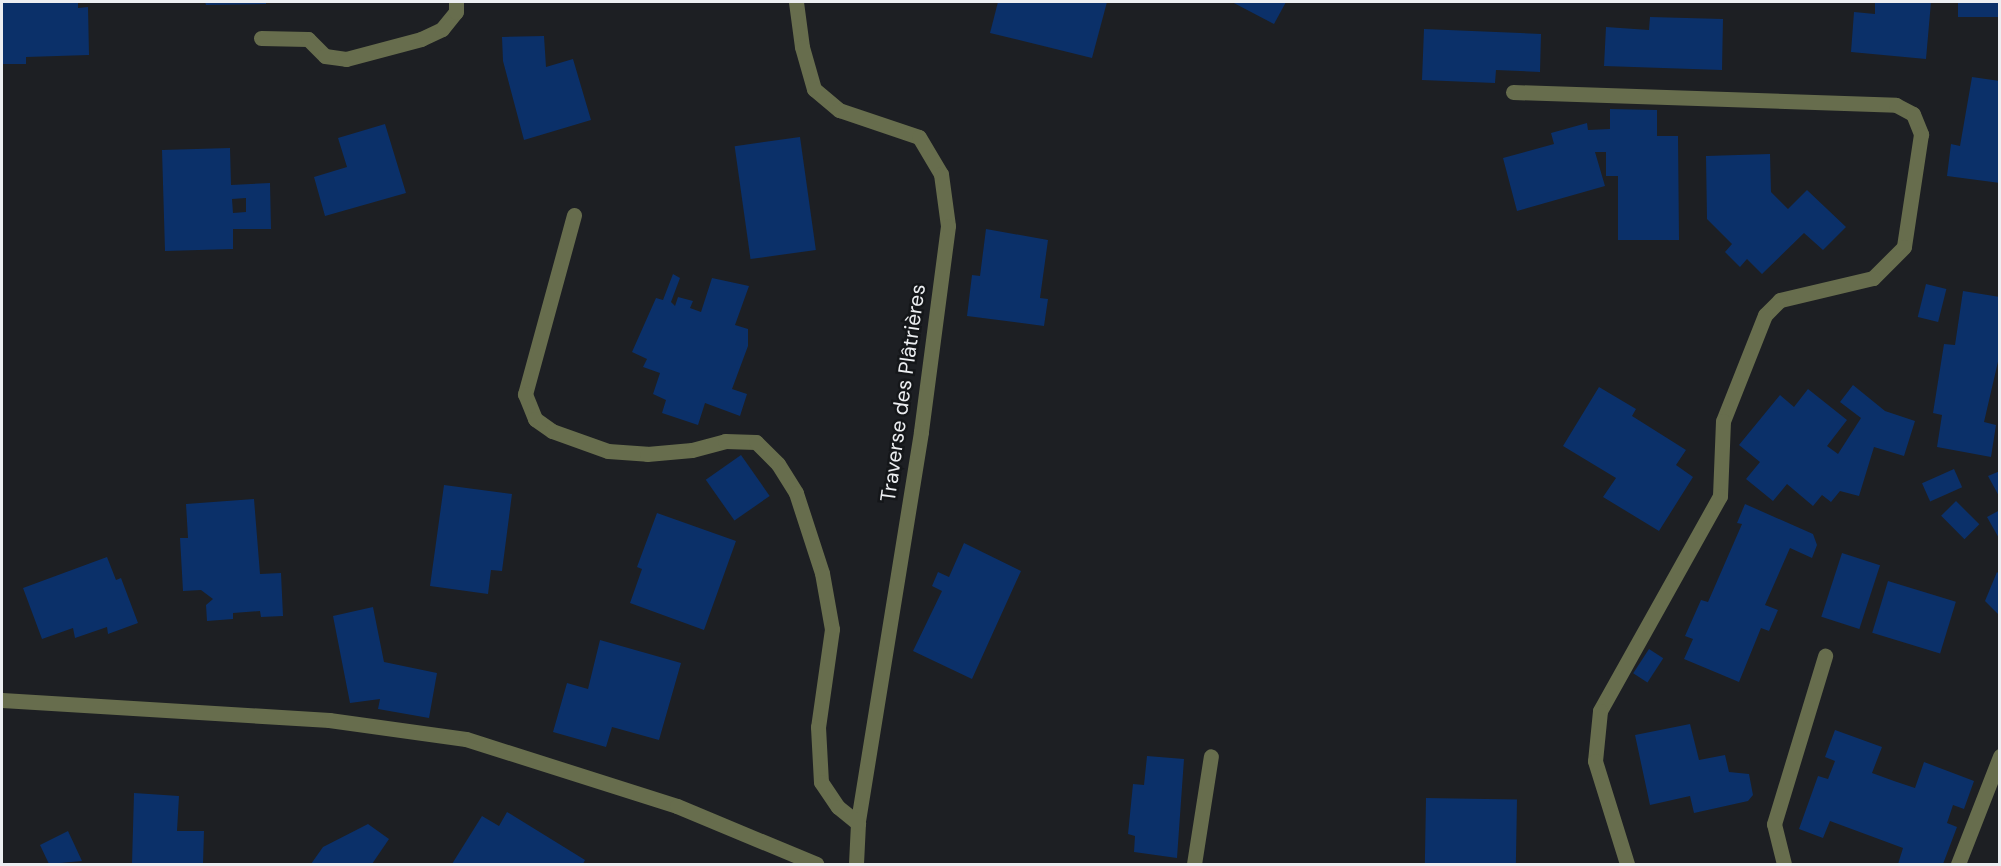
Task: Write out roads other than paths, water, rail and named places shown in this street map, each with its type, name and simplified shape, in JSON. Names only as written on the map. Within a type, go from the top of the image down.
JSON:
[{"type":"street","points":[[261,38],[308,39],[326,56],[346,60],[421,39],[442,29],[456,12],[456,2]]},
{"type":"street","name":"Traverse des Plâtrières","points":[[796,2],[802,47],[814,88],[839,110],[919,137],[941,174],[948,226],[921,432],[858,823],[856,864]]},
{"type":"street","points":[[1513,92],[1896,105],[1913,114],[1921,134],[1904,247],[1873,278],[1780,300],[1765,315],[1723,421],[1720,496],[1600,711],[1595,760],[1627,864]]},
{"type":"street","points":[[574,214],[525,394],[535,419],[552,431],[609,451],[647,454],[692,450],[725,441],[756,442],[778,464],[799,503],[822,573],[832,629],[818,727],[821,782],[838,807],[858,823]]},
{"type":"street","points":[[1784,864],[1774,824],[1825,656]]},
{"type":"street","points":[[2,700],[328,720],[466,739],[677,806],[816,864]]},
{"type":"street","points":[[1194,864],[1211,756]]},
{"type":"street","points":[[1959,864],[2000,756]]}]
